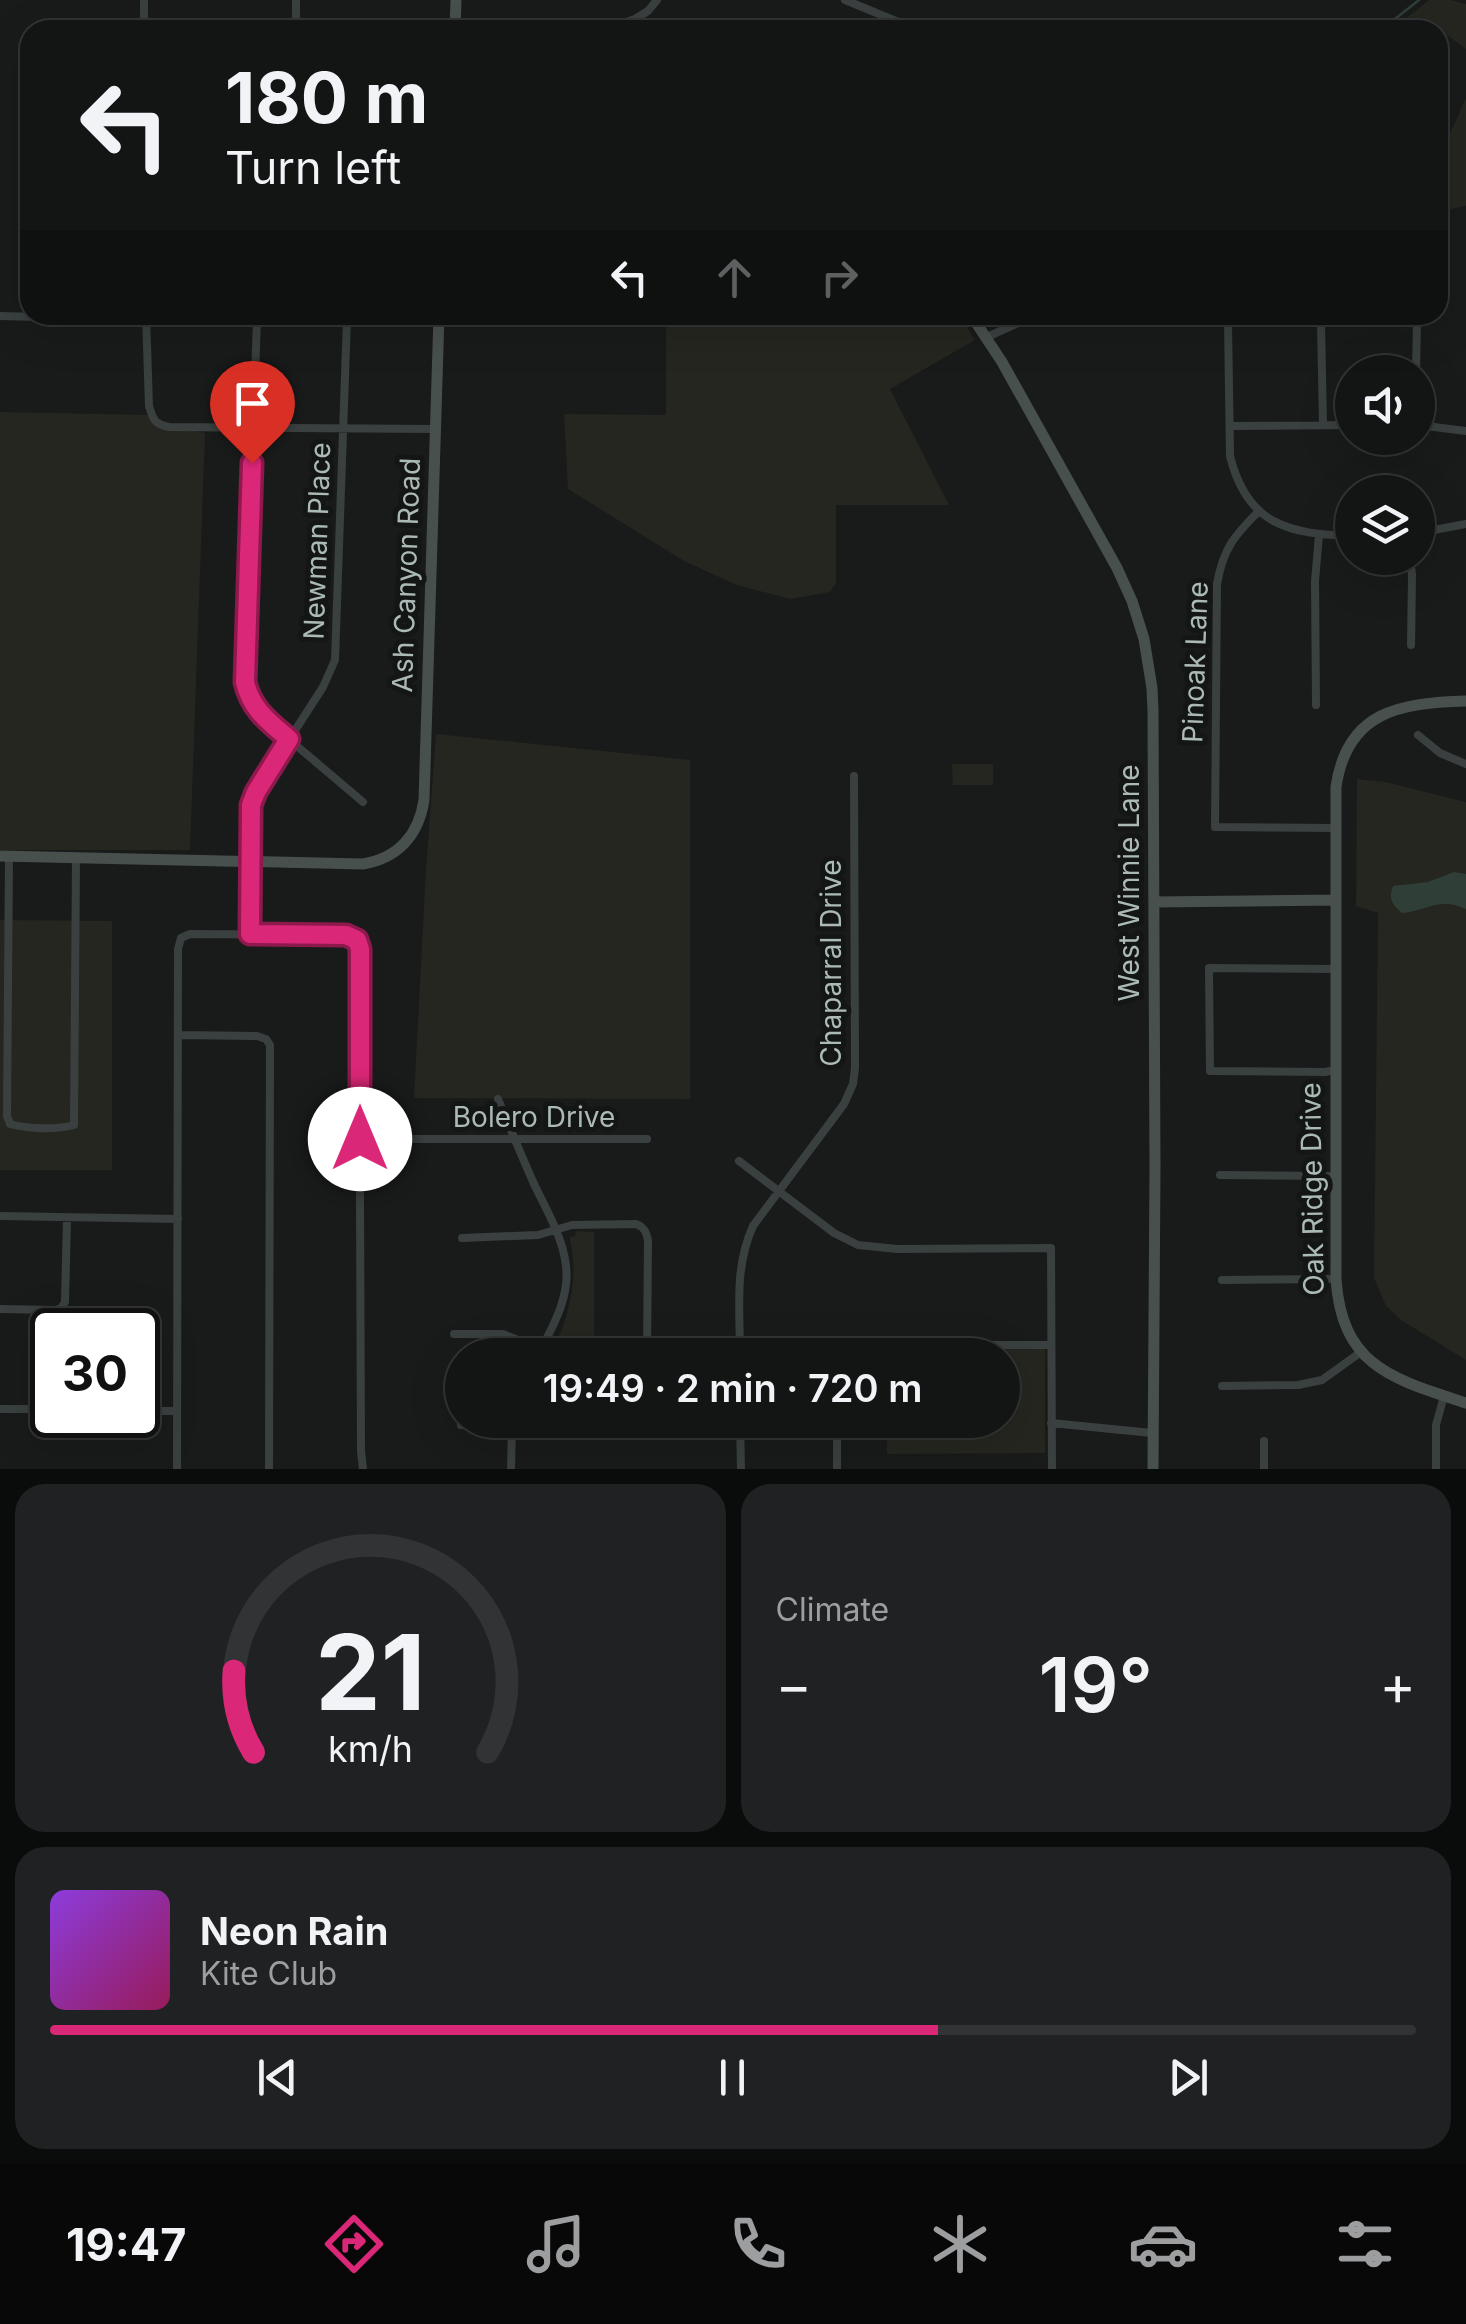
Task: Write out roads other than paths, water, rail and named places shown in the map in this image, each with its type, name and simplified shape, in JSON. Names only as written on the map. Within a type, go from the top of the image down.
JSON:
[{"type":"street","points":[[631,20],[648,11],[657,0]]},
{"type":"street","points":[[845,0],[894,20]]},
{"type":"street","points":[[146,325],[149,406],[158,424],[436,429]]},
{"type":"street","points":[[257,325],[245,682],[256,710],[363,802]]},
{"type":"street","name":"Newman Place","points":[[250,934],[250,814],[256,792],[324,687],[335,660],[347,325]]},
{"type":"street","name":"Ash Canyon Road","points":[[250,862],[364,864],[392,854],[412,835],[422,814],[439,325]]},
{"type":"street","name":"West Winnie Lane","points":[[978,325],[1117,568],[1144,638],[1152,688],[1152,1469]]},
{"type":"street","points":[[987,337],[1014,325]]},
{"type":"street","points":[[1228,325],[1230,456],[1234,474],[1258,512],[1289,529],[1335,535]]},
{"type":"street","points":[[1322,325],[1323,425]]},
{"type":"street","points":[[1416,355],[1417,325]]},
{"type":"street","points":[[1230,426],[1335,425]]},
{"type":"street","points":[[1435,427],[1466,431]]},
{"type":"street","name":"Pinoak Lane","points":[[1258,512],[1225,551],[1217,584],[1214,827],[1336,828]]},
{"type":"street","points":[[1435,530],[1466,524]]},
{"type":"street","points":[[1316,704],[1315,581],[1320,535]]},
{"type":"street","points":[[1412,575],[1412,645]]},
{"type":"street","name":"Oak Ridge Drive","points":[[1466,701],[1424,702],[1397,708],[1366,724],[1348,748],[1338,772],[1335,900],[1338,1304],[1352,1340],[1382,1370],[1466,1403]]},
{"type":"street","points":[[1418,735],[1440,753],[1466,764]]},
{"type":"street","name":"Chaparral Drive","points":[[740,1338],[740,1265],[753,1226],[844,1104],[853,1084],[854,776]]},
{"type":"street","points":[[76,858],[74,1125],[65,1128],[10,1124],[5,856],[250,862]]},
{"type":"street","points":[[1154,902],[1335,900]]},
{"type":"street","points":[[177,1469],[178,950],[181,938],[190,934],[250,934],[346,935],[357,940],[360,949],[363,1469]]},
{"type":"street","points":[[1335,969],[1209,968],[1210,1071],[1336,1070]]},
{"type":"street","points":[[178,1035],[257,1036],[266,1038],[270,1046],[269,1469]]},
{"type":"street","points":[[498,1099],[556,1230],[566,1267],[564,1296],[547,1338]]},
{"type":"street","name":"Bolero Drive","points":[[360,1139],[647,1139]]},
{"type":"street","points":[[739,1162],[834,1232],[858,1244],[898,1249],[1051,1248],[1052,1469]]},
{"type":"street","points":[[1220,1175],[1336,1176]]},
{"type":"street","points":[[0,1216],[178,1219]]},
{"type":"street","points":[[0,1308],[62,1307],[66,1218]]},
{"type":"street","points":[[462,1238],[538,1235],[572,1225],[642,1226],[647,1234],[648,1338]]},
{"type":"street","points":[[1222,1280],[1336,1280]]},
{"type":"street","points":[[454,1334],[503,1334],[511,1338]]},
{"type":"street","points":[[1020,1346],[1052,1345]]},
{"type":"street","points":[[1222,1386],[1298,1385],[1322,1380],[1361,1352]]},
{"type":"street","points":[[1436,1469],[1436,1425],[1444,1396]]},
{"type":"street","points":[[0,1409],[30,1410]]},
{"type":"street","points":[[160,1411],[177,1411]]},
{"type":"street","points":[[1052,1424],[1152,1432]]},
{"type":"street","points":[[512,1469],[513,1438]]},
{"type":"street","points":[[740,1438],[740,1469]]},
{"type":"street","points":[[837,1438],[837,1469]]},
{"type":"street","points":[[1264,1441],[1264,1469]]},
{"type":"waterway","points":[[1394,20],[1419,0]]}]
